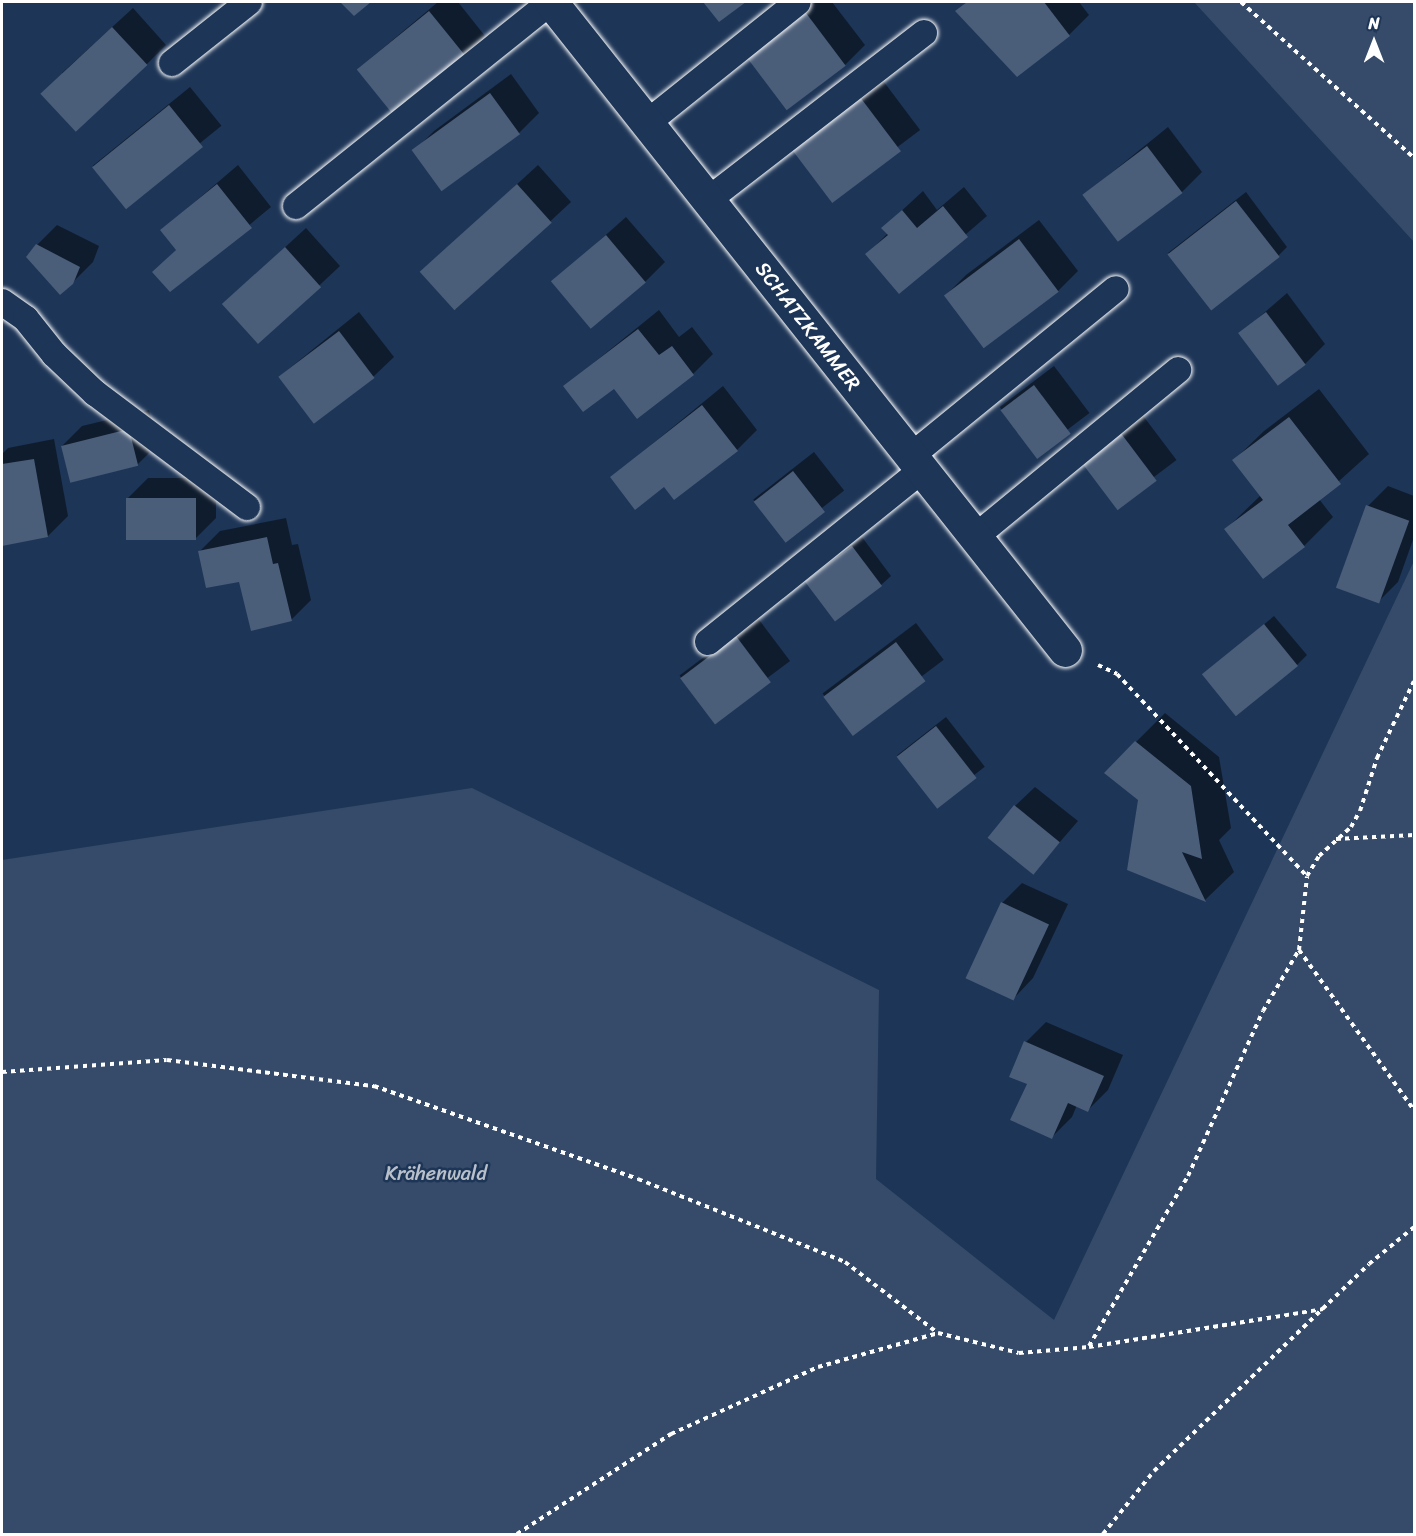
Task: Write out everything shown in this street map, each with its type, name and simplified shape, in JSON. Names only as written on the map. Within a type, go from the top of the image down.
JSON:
[{"type":"street","name":"SCHATZKAMMER","points":[[551,2],[1065,650]]},
{"type":"lane","points":[[172,63],[249,2]]},
{"type":"lane","points":[[296,206],[551,2]]},
{"type":"lane","points":[[647,123],[798,2]]},
{"type":"lane","points":[[708,200],[924,33]]},
{"type":"lane","points":[[708,642],[1116,289]]},
{"type":"lane","points":[[2,302],[26,319],[54,354],[95,393],[247,507]]},
{"type":"lane","points":[[975,537],[1178,370]]},
{"type":"path","points":[[1241,2],[1414,158]]},
{"type":"path","points":[[1065,650],[1117,674],[1308,876]]},
{"type":"path","points":[[1089,1347],[1188,1176],[1263,1011],[1299,950],[1308,876],[1335,839],[1351,827],[1360,811],[1377,758],[1414,681]]},
{"type":"path","points":[[1335,839],[1414,835]]},
{"type":"path","points":[[1299,950],[1414,1110]]},
{"type":"path","points":[[2,1072],[167,1060],[374,1086],[638,1179],[845,1262],[938,1333],[1019,1353],[1089,1347],[1323,1309]]},
{"type":"path","points":[[1103,1534],[1154,1471],[1368,1264],[1414,1227]]},
{"type":"path","points":[[517,1534],[671,1434],[818,1367],[938,1333]]},
{"type":"green space","points":[[1194,2],[1414,2],[1414,242]]},
{"type":"green space","name":"Krähenwald","points":[[1414,561],[1414,1534],[2,1534],[2,860],[472,788],[879,990],[876,1179],[1054,1320]]},
{"type":"building","points":[[340,2],[371,2],[354,16]]},
{"type":"building","points":[[703,2],[746,2],[719,22]]},
{"type":"building","points":[[967,2],[1044,2],[1070,36],[1017,77],[955,11]]},
{"type":"building","points":[[803,9],[846,66],[787,110],[744,54]]},
{"type":"building","points":[[429,11],[466,57],[394,115],[357,70]]},
{"type":"building","points":[[112,27],[147,65],[76,132],[40,94]]},
{"type":"building","points":[[490,93],[520,134],[442,191],[412,150]]},
{"type":"building","points":[[860,97],[901,151],[832,203],[791,149]]},
{"type":"building","points":[[169,105],[203,147],[126,209],[92,167]]},
{"type":"building","points":[[1147,146],[1183,193],[1118,242],[1082,195]]},
{"type":"building","points":[[217,184],[252,228],[170,292],[152,272],[176,250],[160,230]]},
{"type":"building","points":[[517,184],[552,223],[454,310],[420,272]]},
{"type":"building","points":[[1236,201],[1280,257],[1211,311],[1167,255]]},
{"type":"building","points":[[943,206],[968,237],[899,294],[865,254],[888,235],[881,228],[902,210],[917,228]]},
{"type":"building","points":[[606,235],[646,282],[591,329],[551,281]]},
{"type":"building","points":[[1019,239],[1059,292],[984,348],[944,296]]},
{"type":"building","points":[[36,244],[80,267],[73,284],[60,295],[26,257]]},
{"type":"building","points":[[285,247],[321,287],[258,344],[222,304]]},
{"type":"building","points":[[1266,312],[1306,365],[1278,386],[1238,333]]},
{"type":"building","points":[[638,329],[659,355],[672,346],[694,375],[637,419],[614,389],[583,412],[563,386]]},
{"type":"building","points":[[339,331],[375,378],[314,424],[278,377]]},
{"type":"building","points":[[1034,385],[1071,434],[1037,459],[1000,410]]},
{"type":"building","points":[[702,405],[738,451],[674,500],[664,487],[635,510],[610,477]]},
{"type":"building","points":[[1289,417],[1341,484],[1288,525],[1305,547],[1263,579],[1224,529],[1263,500],[1232,460]]},
{"type":"building","points":[[129,429],[138,466],[70,483],[61,446]]},
{"type":"building","points":[[1120,432],[1157,481],[1118,510],[1081,461]]},
{"type":"building","points":[[34,459],[48,537],[2,546],[2,464]]},
{"type":"building","points":[[793,471],[825,512],[786,543],[754,502]]},
{"type":"building","points":[[126,498],[196,498],[196,540],[126,540]]},
{"type":"building","points":[[1366,505],[1409,521],[1379,603],[1336,588]]},
{"type":"building","points":[[267,537],[273,564],[278,563],[292,621],[251,631],[239,582],[206,588],[198,551]]},
{"type":"building","points":[[852,546],[882,586],[835,621],[805,582]]},
{"type":"building","points":[[1264,624],[1298,666],[1236,716],[1202,674]]},
{"type":"building","points":[[736,636],[771,682],[715,724],[680,678]]},
{"type":"building","points":[[896,642],[925,681],[853,736],[823,697]]},
{"type":"building","points":[[936,726],[977,778],[937,809],[897,757]]},
{"type":"building","points":[[1135,741],[1191,786],[1202,859],[1182,852],[1206,902],[1127,870],[1138,800],[1104,773]]},
{"type":"building","points":[[1014,805],[1060,842],[1033,875],[988,838]]},
{"type":"building","points":[[1001,902],[1049,924],[1014,1001],[966,978]]},
{"type":"building","points":[[1024,1041],[1104,1076],[1088,1112],[1068,1103],[1052,1139],[1010,1120],[1027,1084],[1009,1077]]}]
